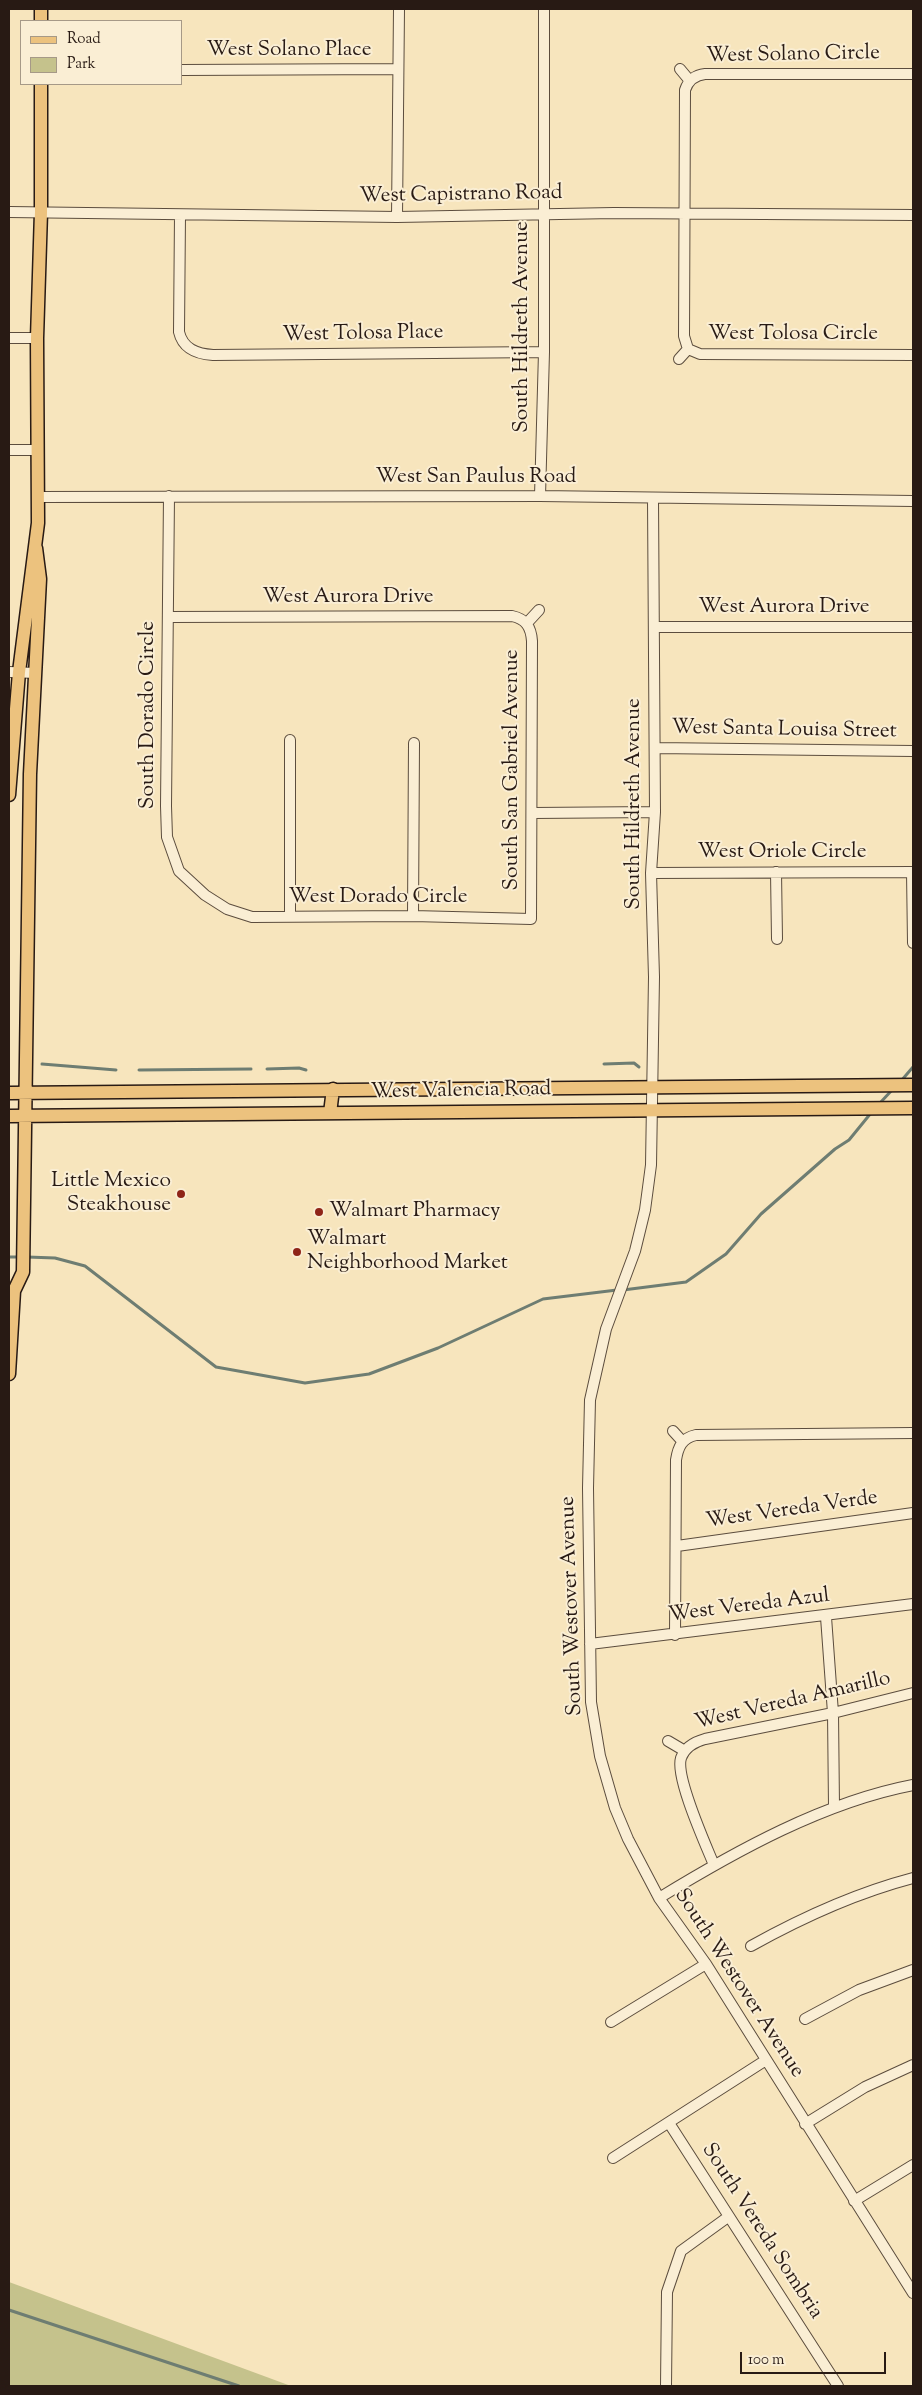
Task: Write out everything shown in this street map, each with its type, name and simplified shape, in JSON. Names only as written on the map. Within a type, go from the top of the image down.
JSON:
[{"type":"main road","points":[[9,795],[14,672],[36,548],[38,497],[37,338],[41,212],[42,85]]},
{"type":"main road","points":[[9,1374],[10,1288],[23,1270],[29,823],[40,579],[36,548]]},
{"type":"main road","name":"West Valencia Road","points":[[9,1093],[651,1086],[913,1086]]},
{"type":"main road","points":[[330,1113],[333,1089]]},
{"type":"main road","name":"West Valencia Road","points":[[9,1116],[907,1108]]},
{"type":"street","points":[[397,217],[399,9]]},
{"type":"street","name":"South Hildreth Avenue","points":[[540,496],[544,352],[542,214],[544,9]]},
{"type":"street","name":"West Solano Place","points":[[182,70],[397,68]]},
{"type":"street","points":[[680,69],[690,81]]},
{"type":"street","name":"West Solano Circle","points":[[684,215],[685,90],[690,81],[705,74],[913,74]]},
{"type":"street","name":"West Capistrano Road","points":[[9,212],[397,217],[542,214],[913,215]]},
{"type":"street","name":"West Tolosa Place","points":[[180,215],[178,332],[186,345],[196,352],[213,355],[544,352]]},
{"type":"street","name":"West Tolosa Circle","points":[[684,215],[684,336],[688,349],[700,354],[913,355]]},
{"type":"street","points":[[9,338],[37,338]]},
{"type":"street","points":[[679,359],[688,349]]},
{"type":"street","points":[[9,450],[38,450]]},
{"type":"street","name":"South Dorado Circle","points":[[169,496],[167,837],[179,871],[205,895],[227,909]]},
{"type":"street","name":"West San Paulus Road","points":[[38,497],[540,496],[913,501]]},
{"type":"street","name":"South Hildreth Avenue","points":[[651,1110],[654,977],[652,873],[655,812],[653,499]]},
{"type":"street","points":[[527,623],[539,610]]},
{"type":"street","name":"West Aurora Drive","points":[[168,617],[512,616],[523,619],[527,623]]},
{"type":"street","name":"South San Gabriel Avenue","points":[[527,623],[532,632],[533,813],[531,919]]},
{"type":"street","name":"West Aurora Drive","points":[[654,627],[913,627]]},
{"type":"street","points":[[14,672],[36,673]]},
{"type":"street","points":[[290,740],[290,916]]},
{"type":"street","points":[[412,916],[414,743]]},
{"type":"street","name":"West Santa Louisa Street","points":[[655,748],[913,751]]},
{"type":"street","points":[[533,813],[655,812]]},
{"type":"street","points":[[776,872],[777,939]]},
{"type":"street","points":[[913,872],[913,943]]},
{"type":"street","name":"West Oriole Circle","points":[[652,873],[913,872]]},
{"type":"street","name":"West Dorado Circle","points":[[227,909],[252,917],[412,916],[531,919]]},
{"type":"street","name":"South Westover Avenue","points":[[651,1110],[650,1174],[645,1210],[630,1264],[606,1329],[596,1366],[589,1419],[591,1702],[600,1756],[615,1808],[628,1839],[660,1898],[706,1964],[913,2293]]},
{"type":"street","points":[[673,1431],[683,1442]]},
{"type":"street","points":[[675,1635],[676,1460],[679,1447],[683,1442],[696,1435],[913,1433]]},
{"type":"street","name":"West Vereda Verde","points":[[677,1546],[913,1513]]},
{"type":"street","name":"West Vereda Azul","points":[[590,1644],[826,1617],[913,1604]]},
{"type":"street","points":[[826,1617],[833,1713],[834,1807]]},
{"type":"street","name":"West Vereda Amarillo","points":[[714,1865],[680,1775],[680,1763],[685,1751],[696,1742],[705,1739],[833,1713],[913,1693]]},
{"type":"street","points":[[668,1741],[685,1751]]},
{"type":"street","points":[[660,1898],[714,1865],[834,1807],[913,1785]]},
{"type":"street","points":[[751,1946],[817,1912],[861,1893],[913,1878]]},
{"type":"street","points":[[611,2022],[706,1964]]},
{"type":"street","points":[[805,2019],[859,1990],[913,1970]]},
{"type":"street","points":[[613,2158],[766,2060]]},
{"type":"street","points":[[805,2124],[864,2088],[913,2065]]},
{"type":"street","name":"South Vereda Sombria","points":[[669,2123],[838,2386]]},
{"type":"street","points":[[854,2201],[913,2165]]},
{"type":"street","points":[[666,2386],[667,2292],[681,2251],[728,2217]]},
{"type":"green space","points":[[9,2282],[291,2386],[9,2386]]},
{"type":"waterway","points":[[604,1064],[634,1063],[639,1067]]},
{"type":"waterway","points":[[42,1064],[116,1070]]},
{"type":"waterway","points":[[901,1081],[913,1067]]},
{"type":"waterway","points":[[267,1069],[299,1068],[306,1070]]},
{"type":"waterway","points":[[139,1070],[251,1069]]},
{"type":"waterway","points":[[879,1104],[893,1089]]},
{"type":"waterway","points":[[623,1290],[686,1282],[726,1254],[761,1214],[835,1149],[849,1140],[871,1113]]},
{"type":"waterway","points":[[9,1257],[21,1257]]},
{"type":"waterway","points":[[27,1257],[55,1258],[85,1266],[216,1367],[305,1383],[369,1374],[438,1348],[543,1299],[617,1290]]},
{"type":"waterway","points":[[9,2310],[239,2386]]},
{"type":"place","name":"Little Mexico Steakhouse","points":[[181,1194]]},
{"type":"place","name":"Walmart Pharmacy","points":[[319,1212]]},
{"type":"place","name":"Walmart Neighborhood Market","points":[[297,1252]]}]
